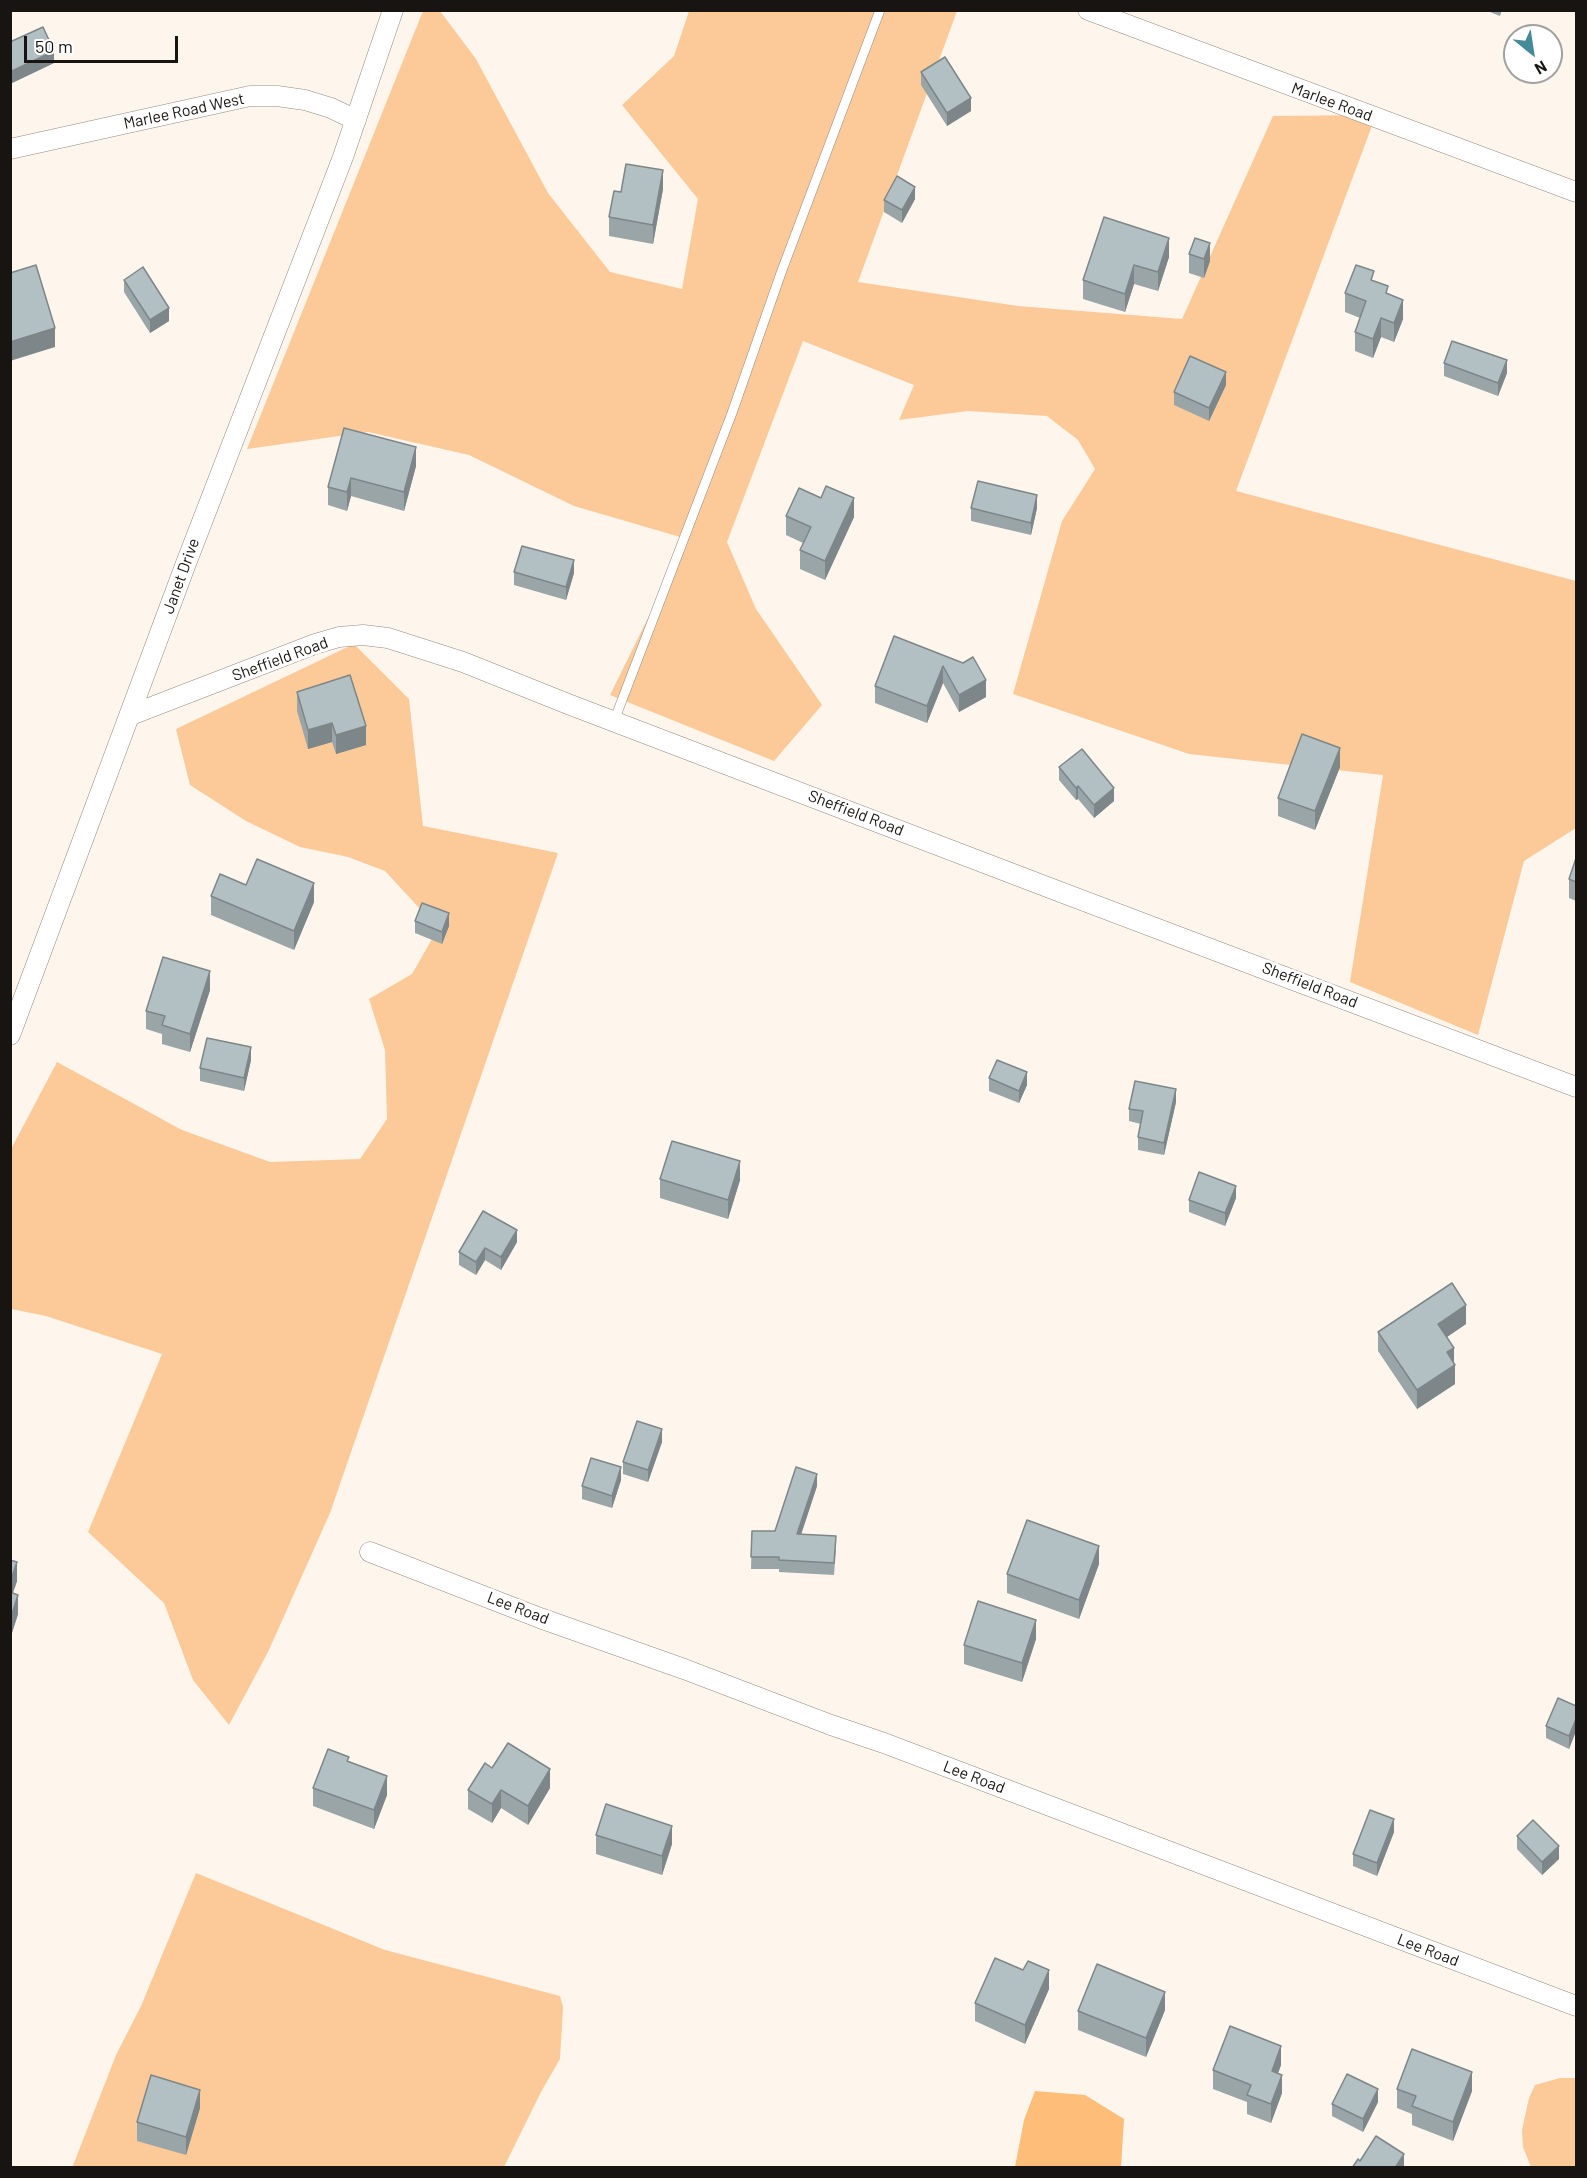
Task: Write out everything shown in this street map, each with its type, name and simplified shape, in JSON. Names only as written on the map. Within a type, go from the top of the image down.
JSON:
[{"type":"street","points":[[356,120],[393,10]]},
{"type":"street","name":"Marlee Road","points":[[1088,10],[1576,192]]},
{"type":"street","name":"Marlee Road West","points":[[10,149],[250,96],[277,96],[304,100],[331,108],[356,120]]},
{"type":"street","name":"Janet Drive","points":[[10,1035],[185,566],[356,120]]},
{"type":"street","name":"Sheffield Road","points":[[131,715],[315,644],[339,637],[363,635],[388,638],[464,662],[1576,1087]]},
{"type":"street","name":"Lee Road","points":[[370,1552],[540,1618],[884,1743],[1576,2006]]},
{"type":"lane","points":[[614,721],[732,413],[781,273],[880,10]]},
{"type":"shaded area","points":[[423,11],[440,11],[476,59],[548,193],[610,272],[682,289],[698,199],[622,105],[674,56],[689,11],[957,11],[858,282],[1018,306],[1182,319],[1273,116],[1376,115],[1236,491],[1576,581],[1576,828],[1524,861],[1478,1035],[1350,982],[1383,775],[1189,754],[1013,694],[1062,521],[1095,469],[1078,440],[1047,416],[968,411],[899,420],[914,385],[803,341],[727,542],[756,609],[822,705],[774,761],[610,695],[687,539],[574,506],[469,455],[368,432],[247,449]]},
{"type":"shaded area","points":[[354,644],[409,699],[423,826],[558,853],[330,1513],[268,1652],[229,1725],[193,1680],[164,1603],[88,1532],[162,1354],[46,1316],[11,1309],[10,1151],[57,1062],[182,1130],[270,1162],[360,1159],[387,1119],[385,1050],[369,999],[412,974],[432,939],[422,911],[385,871],[348,857],[300,847],[246,821],[190,785],[176,729]]},
{"type":"shaded area","points":[[196,1873],[385,1950],[560,1996],[563,2007],[560,2059],[504,2167],[72,2168],[116,2055],[141,2006]]},
{"type":"shaded area","points":[[1560,2078],[1576,2078],[1576,2167],[1531,2167],[1523,2147],[1522,2130],[1529,2098],[1535,2085]]},
{"type":"shaded area","points":[[1035,2091],[1085,2095],[1124,2119],[1121,2167],[1015,2167],[1024,2120]]},
{"type":"building","points":[[43,27],[54,51],[12,71],[10,69],[10,42]]},
{"type":"building","points":[[945,57],[971,98],[947,113],[921,72]]},
{"type":"building","points":[[626,164],[663,170],[653,225],[609,217],[614,191],[621,192]]},
{"type":"building","points":[[897,176],[915,187],[902,210],[884,200]]},
{"type":"building","points":[[1104,217],[1169,238],[1158,272],[1134,265],[1125,294],[1083,280]]},
{"type":"building","points":[[1195,238],[1210,243],[1204,259],[1189,254]]},
{"type":"building","points":[[36,265],[55,328],[10,342],[10,273]]},
{"type":"building","points":[[1356,265],[1374,271],[1371,280],[1388,286],[1386,293],[1403,300],[1394,323],[1381,318],[1373,339],[1355,332],[1366,301],[1345,293]]},
{"type":"building","points":[[143,267],[169,308],[150,320],[124,280]]},
{"type":"building","points":[[1452,341],[1507,360],[1498,383],[1444,363]]},
{"type":"building","points":[[1190,356],[1226,372],[1209,408],[1174,392]]},
{"type":"building","points":[[344,428],[416,447],[404,492],[351,478],[347,492],[328,487]]},
{"type":"building","points":[[978,481],[1037,495],[1031,523],[971,508]]},
{"type":"building","points":[[826,486],[854,498],[825,561],[800,550],[811,527],[786,516],[799,488],[821,498]]},
{"type":"building","points":[[522,546],[574,560],[566,587],[514,572]]},
{"type":"building","points":[[894,636],[963,663],[973,657],[986,680],[959,695],[943,666],[927,706],[875,686]]},
{"type":"building","points":[[350,675],[366,726],[336,735],[332,723],[308,730],[297,692]]},
{"type":"building","points":[[1302,734],[1340,748],[1315,811],[1278,798]]},
{"type":"building","points":[[1082,749],[1114,788],[1094,805],[1059,767]]},
{"type":"building","points":[[1576,858],[1576,882],[1569,879]]},
{"type":"building","points":[[257,859],[314,883],[294,931],[211,896],[220,874],[246,885]]},
{"type":"building","points":[[422,903],[449,913],[442,932],[415,921]]},
{"type":"building","points":[[163,957],[210,971],[190,1034],[162,1025],[165,1016],[146,1011]]},
{"type":"building","points":[[207,1038],[251,1047],[244,1078],[200,1068]]},
{"type":"building","points":[[997,1060],[1027,1072],[1019,1091],[989,1078]]},
{"type":"building","points":[[1135,1081],[1176,1089],[1164,1143],[1138,1137],[1143,1111],[1129,1109]]},
{"type":"building","points":[[672,1141],[740,1161],[728,1200],[660,1179]]},
{"type":"building","points":[[1199,1172],[1236,1186],[1225,1213],[1189,1200]]},
{"type":"building","points":[[483,1211],[517,1230],[501,1257],[485,1248],[476,1262],[459,1252]]},
{"type":"building","points":[[1452,1283],[1466,1305],[1438,1324],[1454,1348],[1447,1352],[1455,1365],[1417,1390],[1378,1332]]},
{"type":"building","points":[[637,1421],[662,1429],[648,1470],[623,1462]]},
{"type":"building","points":[[591,1458],[621,1467],[612,1496],[582,1486]]},
{"type":"building","points":[[796,1467],[817,1474],[797,1534],[836,1536],[834,1563],[779,1560],[779,1557],[751,1557],[752,1531],[775,1531]]},
{"type":"building","points":[[1027,1520],[1099,1546],[1079,1600],[1007,1574]]},
{"type":"building","points":[[10,1560],[17,1562],[10,1582]]},
{"type":"building","points":[[10,1592],[18,1595],[11,1617],[10,1616]]},
{"type":"building","points":[[978,1601],[1036,1620],[1022,1663],[964,1645]]},
{"type":"building","points":[[1558,1698],[1576,1706],[1576,1719],[1569,1736],[1546,1726]]},
{"type":"building","points":[[508,1743],[550,1769],[528,1806],[501,1790],[492,1804],[468,1790],[485,1763],[492,1768]]},
{"type":"building","points":[[328,1749],[349,1757],[347,1761],[387,1776],[374,1810],[313,1788]]},
{"type":"building","points":[[606,1804],[672,1826],[662,1856],[596,1835]]},
{"type":"building","points":[[1370,1810],[1394,1819],[1377,1863],[1353,1854]]},
{"type":"building","points":[[1533,1820],[1559,1846],[1542,1862],[1517,1836]]},
{"type":"building","points":[[995,1958],[1023,1970],[1028,1961],[1049,1970],[1025,2025],[975,2003]]},
{"type":"building","points":[[1097,1964],[1165,1992],[1146,2038],[1078,2011]]},
{"type":"building","points":[[1230,2026],[1281,2046],[1272,2071],[1282,2075],[1271,2104],[1247,2095],[1251,2085],[1213,2070]]},
{"type":"building","points":[[1412,2049],[1472,2072],[1453,2122],[1412,2106],[1416,2096],[1397,2089]]},
{"type":"building","points":[[1347,2074],[1378,2089],[1363,2119],[1332,2104]]},
{"type":"building","points":[[151,2075],[200,2090],[186,2137],[137,2122]]},
{"type":"building","points":[[1376,2136],[1404,2154],[1395,2168],[1352,2168],[1358,2159],[1360,2161]]}]
